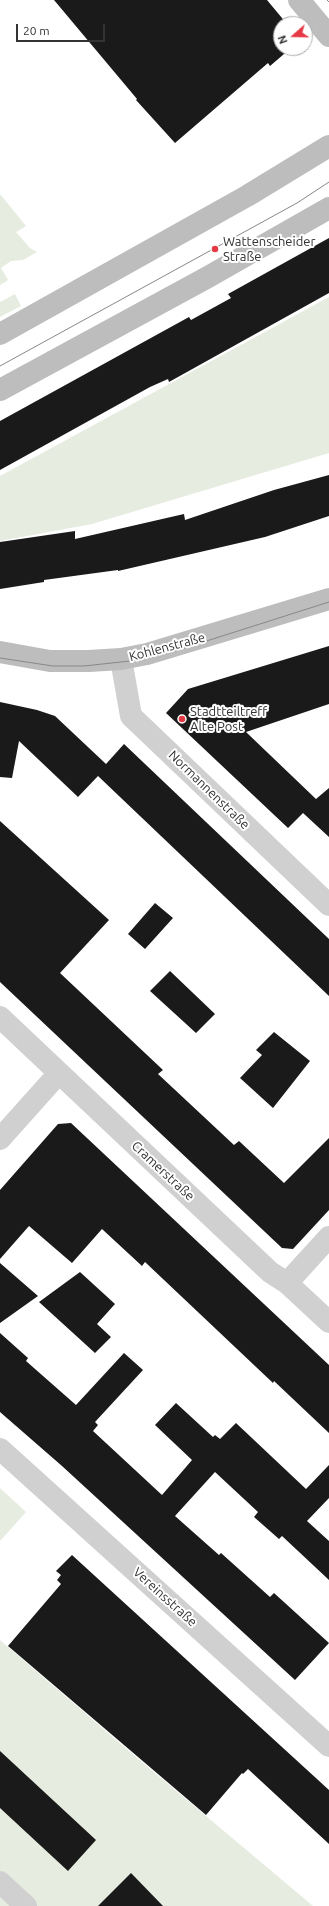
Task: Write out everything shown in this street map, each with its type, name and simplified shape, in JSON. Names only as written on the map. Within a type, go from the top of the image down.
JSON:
[{"type":"main road","points":[[299,0],[329,36]]},
{"type":"main road","points":[[0,334],[247,196],[329,146]]},
{"type":"main road","points":[[0,390],[208,277],[329,208]]},
{"type":"main road","name":"Kohlenstraße","points":[[0,652],[50,661],[121,659],[147,654],[329,599]]},
{"type":"street","name":"Normannenstraße","points":[[121,659],[131,716],[329,905]]},
{"type":"street","name":"Cramerstraße","points":[[0,1017],[270,1272],[287,1283],[329,1322]]},
{"type":"street","points":[[0,1139],[59,1073]]},
{"type":"street","points":[[287,1283],[329,1237]]},
{"type":"street","name":"Vereinsstraße","points":[[0,1449],[329,1746]]},
{"type":"street","points":[[0,1882],[26,1906]]},
{"type":"shaded area","points":[[0,194],[26,226],[16,232],[30,248],[37,252],[23,260],[11,261],[1,268],[8,280],[0,285]]},
{"type":"shaded area","points":[[15,294],[21,306],[0,317],[0,302]]},
{"type":"shaded area","points":[[329,297],[329,453],[92,524],[0,541],[0,476]]},
{"type":"shaded area","points":[[0,1488],[26,1512],[0,1541]]},
{"type":"shaded area","points":[[0,1640],[136,1757],[313,1906],[0,1906]]},
{"type":"building","points":[[54,0],[267,0],[280,16],[273,16],[273,56],[282,56],[270,66],[268,63],[175,143],[136,100],[137,99]]},
{"type":"building","points":[[329,238],[329,293],[169,382],[168,379],[150,387],[0,470],[0,421],[189,317],[191,320],[231,298],[228,294]]},
{"type":"building","points":[[329,475],[329,516],[265,537],[118,571],[44,580],[44,582],[0,589],[0,542],[75,531],[75,539],[184,514],[185,520],[274,490]]},
{"type":"building","points":[[329,646],[329,704],[246,732],[316,799],[329,788],[329,837],[303,813],[288,828],[166,713],[188,689]]},
{"type":"building","points":[[0,702],[37,710],[55,716],[106,764],[124,744],[329,939],[329,996],[98,776],[78,797],[19,741],[12,778],[0,777]]},
{"type":"building","points":[[0,821],[109,920],[60,973],[163,1070],[158,1074],[234,1145],[239,1141],[284,1183],[329,1138],[329,1210],[293,1249],[282,1248],[0,982]]},
{"type":"building","points":[[155,903],[173,918],[145,949],[128,934]]},
{"type":"building","points":[[170,971],[215,1014],[196,1033],[150,991]]},
{"type":"building","points":[[274,1032],[310,1061],[273,1108],[240,1078],[262,1055],[256,1050]]},
{"type":"building","points":[[71,1123],[329,1365],[329,1433],[274,1381],[273,1383],[145,1262],[142,1266],[102,1229],[72,1263],[29,1226],[0,1259],[0,1190],[58,1124]]},
{"type":"building","points":[[0,1263],[38,1296],[0,1323]]},
{"type":"building","points":[[80,1272],[115,1304],[97,1324],[111,1337],[95,1353],[39,1302]]},
{"type":"building","points":[[0,1333],[28,1358],[26,1361],[76,1405],[124,1353],[143,1370],[95,1422],[98,1425],[93,1431],[162,1495],[192,1460],[155,1425],[176,1403],[213,1437],[215,1435],[220,1439],[236,1423],[306,1489],[329,1465],[329,1498],[307,1521],[329,1541],[329,1580],[282,1536],[279,1539],[254,1517],[258,1512],[215,1472],[175,1516],[219,1555],[221,1553],[270,1597],[274,1593],[329,1643],[295,1680],[62,1466],[0,1412]]},
{"type":"building","points":[[72,1555],[329,1790],[329,1844],[248,1769],[243,1774],[242,1773],[206,1815],[8,1646],[61,1584],[57,1580],[61,1575],[56,1571]]},
{"type":"building","points":[[0,1751],[96,1840],[68,1871],[0,1808]]},
{"type":"building","points":[[131,1873],[163,1906],[98,1906]]},
{"type":"tram line","points":[[0,366],[297,203],[329,182]]},
{"type":"tram line","points":[[0,658],[53,666],[84,666],[139,660],[172,652],[329,602]]},
{"type":"place","name":"Wattenscheider Straße","points":[[215,249]]},
{"type":"place","name":"Stadtteiltreff Alte Post","points":[[182,719]]}]
